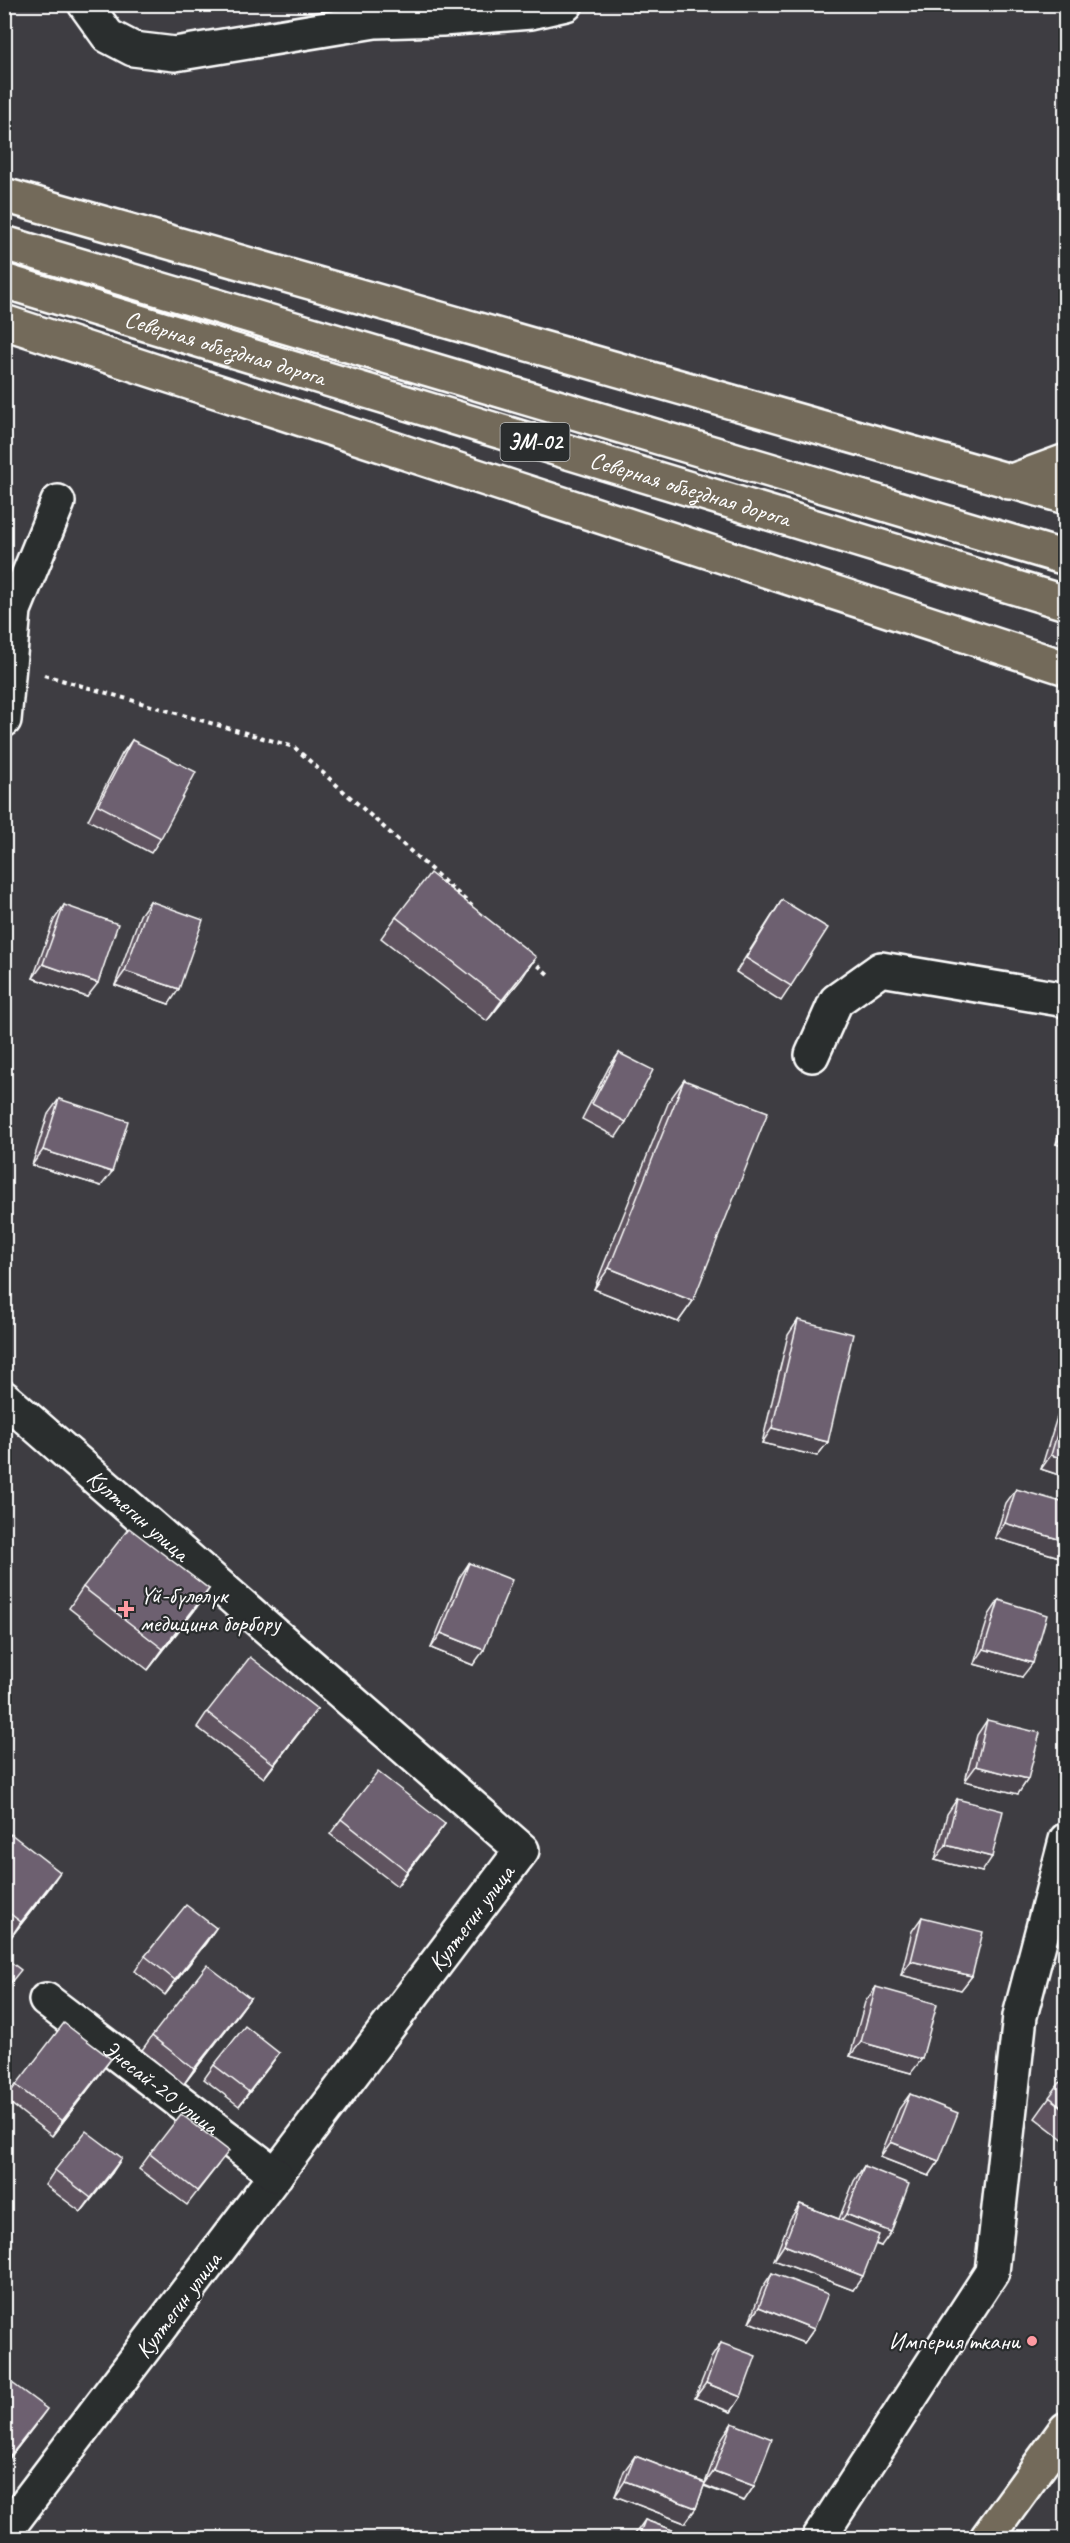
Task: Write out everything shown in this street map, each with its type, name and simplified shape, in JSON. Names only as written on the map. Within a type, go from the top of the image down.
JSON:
[{"type":"main road","points":[[4,195],[1065,497]]},
{"type":"main road","name":"Северная объездная дорога","points":[[4,243],[1065,558]]},
{"type":"main road","name":"Северная объездная дорога","points":[[4,281],[1065,603]]},
{"type":"main road","points":[[4,322],[1065,668]]},
{"type":"main road","points":[[1010,482],[1065,461]]},
{"type":"main road","points":[[987,2538],[1065,2429]]},
{"type":"street","points":[[85,4],[108,36],[133,49],[175,54],[375,21],[442,19],[531,12],[566,4]]},
{"type":"street","points":[[4,720],[9,608],[58,502]]},
{"type":"street","points":[[812,1055],[836,1001],[881,969],[1065,1000]]},
{"type":"street","name":"Култегин улица","points":[[4,1398],[522,1850],[276,2175],[15,2497],[4,2533]]},
{"type":"street","points":[[819,2538],[992,2272],[1020,2016],[1065,1840]]},
{"type":"street","name":"Энесай-20 улица","points":[[46,2000],[276,2175]]},
{"type":"path","points":[[8,664],[294,747],[480,913]]},
{"type":"path","points":[[524,953],[551,977]]},
{"type":"building","points":[[132,740],[196,772],[161,838],[98,805]]},
{"type":"building","points":[[430,873],[536,957],[502,1000],[396,917]]},
{"type":"building","points":[[782,900],[828,928],[791,986],[746,958]]},
{"type":"building","points":[[150,901],[203,920],[179,989],[125,971]]},
{"type":"building","points":[[64,905],[118,924],[98,983],[43,964]]},
{"type":"building","points":[[619,1053],[653,1070],[626,1122],[592,1104]]},
{"type":"building","points":[[684,1080],[768,1112],[693,1301],[609,1268]]},
{"type":"building","points":[[59,1099],[128,1121],[112,1172],[43,1150]]},
{"type":"building","points":[[798,1320],[853,1334],[828,1442],[772,1428]]},
{"type":"building","points":[[1065,1407],[1065,1459],[1051,1455]]},
{"type":"building","points":[[1016,1489],[1065,1503],[1065,1541],[1005,1523]]},
{"type":"building","points":[[129,1528],[209,1589],[163,1649],[83,1587]]},
{"type":"building","points":[[469,1563],[512,1580],[484,1650],[441,1633]]},
{"type":"building","points":[[999,1600],[1047,1615],[1033,1663],[984,1649]]},
{"type":"building","points":[[250,1657],[317,1709],[274,1764],[207,1712]]},
{"type":"building","points":[[987,1720],[1040,1733],[1028,1779],[976,1766]]},
{"type":"building","points":[[378,1772],[445,1824],[407,1871],[341,1819]]},
{"type":"building","points":[[957,1799],[1003,1811],[992,1857],[946,1845]]},
{"type":"building","points":[[11,1834],[60,1872],[21,1922],[4,1909],[4,1843]]},
{"type":"building","points":[[186,1905],[216,1928],[175,1980],[145,1956]]},
{"type":"building","points":[[922,1917],[983,1932],[972,1976],[911,1961]]},
{"type":"building","points":[[4,1957],[21,1970],[4,1991]]},
{"type":"building","points":[[207,1965],[250,1998],[194,2069],[152,2036]]},
{"type":"building","points":[[876,1987],[937,2004],[922,2059],[861,2042]]},
{"type":"building","points":[[64,2023],[111,2059],[62,2121],[16,2085]]},
{"type":"building","points":[[245,2026],[279,2053],[249,2092],[214,2065]]},
{"type":"building","points":[[1065,2076],[1065,2109],[1049,2097]]},
{"type":"building","points":[[910,2094],[958,2113],[939,2161],[891,2142]]},
{"type":"building","points":[[181,2114],[229,2151],[197,2191],[150,2154]]},
{"type":"building","points":[[86,2131],[122,2158],[91,2198],[55,2170]]},
{"type":"building","points":[[864,2166],[909,2184],[891,2232],[846,2214]]},
{"type":"building","points":[[800,2204],[879,2235],[863,2276],[784,2245]]},
{"type":"building","points":[[772,2273],[828,2294],[814,2329],[759,2307]]},
{"type":"building","points":[[721,2343],[756,2356],[741,2397],[706,2383]]},
{"type":"building","points":[[4,2377],[47,2409],[11,2455],[4,2450]]},
{"type":"building","points":[[732,2423],[772,2439],[754,2486],[714,2471]]},
{"type":"building","points":[[635,2456],[705,2483],[696,2508],[625,2481]]},
{"type":"building","points":[[645,2520],[694,2538],[638,2538]]},
{"type":"place","name":"Үй-бүлөлүк медицина борбору","points":[[126,1609]]},
{"type":"place","name":"Империя ткани","points":[[1032,2341]]}]
